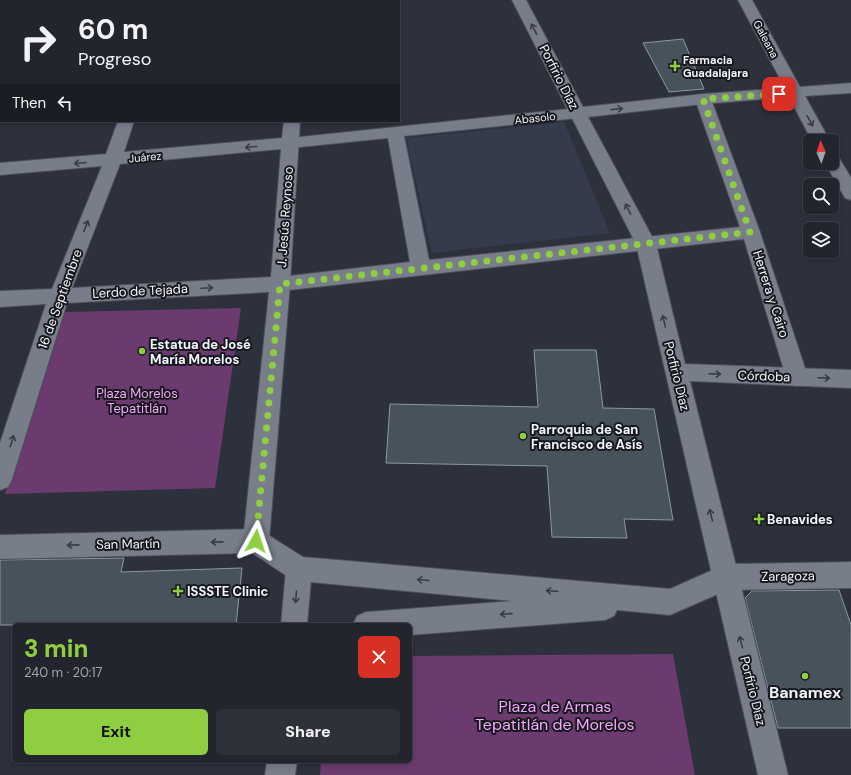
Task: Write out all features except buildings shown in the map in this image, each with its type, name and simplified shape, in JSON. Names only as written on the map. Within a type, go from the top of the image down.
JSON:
[{"type":"street","name":"Porfirio Díaz","points":[[520,0],[646,244],[773,775]]},
{"type":"street","name":"Galeana","points":[[745,0],[817,134]]},
{"type":"street","name":"Abasolo","points":[[290,144],[703,99],[851,88]]},
{"type":"street","name":"Herrera y Cairo","points":[[703,99],[750,232],[797,377]]},
{"type":"street","name":"16 de Septiembre","points":[[0,479],[59,295],[113,160],[126,122]]},
{"type":"street","name":"J. Jesús Reynoso","points":[[256,541],[280,284],[292,122]]},
{"type":"street","points":[[395,132],[421,269]]},
{"type":"street","name":"Juárez","points":[[0,169],[290,144]]},
{"type":"street","points":[[838,170],[851,194]]},
{"type":"street","name":"Lerdo de Tejada","points":[[0,299],[280,284],[750,232]]},
{"type":"street","name":"Córdoba","points":[[676,372],[851,379]]},
{"type":"street","points":[[256,541],[299,570],[670,602]]},
{"type":"street","name":"San Martín","points":[[0,547],[256,541]]},
{"type":"street","points":[[294,623],[299,570]]},
{"type":"street","name":"Zaragoza","points":[[726,577],[851,575]]},
{"type":"street","points":[[392,623],[670,602],[726,577]]},
{"type":"street","points":[[280,775],[282,763]]},
{"type":"shaded area","points":[[564,122],[610,233],[432,253],[406,138]]},
{"type":"green space","name":"Plaza Morelos Tepatitlán","points":[[241,308],[215,488],[5,494],[64,312]]},
{"type":"green space","name":"Plaza de Armas Tepatitlán de Morelos","points":[[673,654],[695,775],[320,775],[321,763],[412,763],[412,656]]},
{"type":"place","name":"Farmacia Guadalajara","points":[[675,66]]},
{"type":"place","name":"Estatua de José María Morelos","points":[[142,351]]},
{"type":"place","name":"Parroquia de San Francisco de Asís","points":[[523,436]]},
{"type":"place","name":"Benavides","points":[[759,519]]},
{"type":"place","name":"ISSSTE Clinic","points":[[178,591]]},
{"type":"place","name":"Banamex","points":[[805,676]]},
{"type":"route","points":[[256,541],[280,284],[750,232],[703,99],[779,94]]}]
